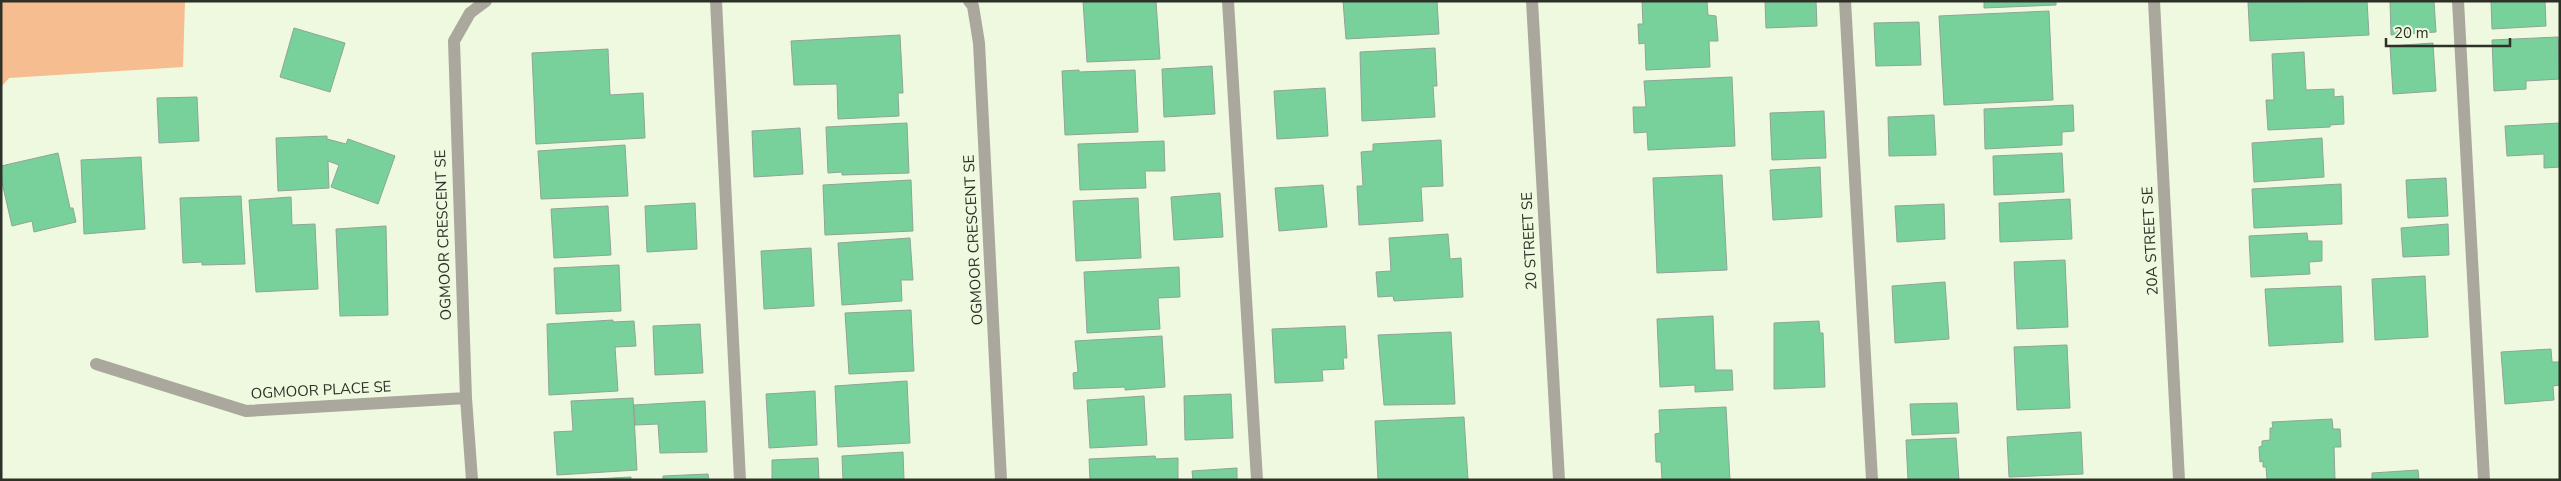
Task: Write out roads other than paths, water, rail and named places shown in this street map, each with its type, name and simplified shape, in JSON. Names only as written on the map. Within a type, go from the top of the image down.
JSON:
[{"type":"street","name":"OGMOOR CRESCENT SE","points":[[472,480],[466,398],[454,41],[470,13],[486,1]]},
{"type":"street","points":[[716,1],[740,480]]},
{"type":"street","name":"OGMOOR CRESCENT SE","points":[[969,1],[973,6],[980,43],[1001,480]]},
{"type":"street","points":[[1228,1],[1257,480]]},
{"type":"street","name":"20 STREET SE","points":[[1532,1],[1559,480]]},
{"type":"street","points":[[1845,1],[1872,480]]},
{"type":"street","name":"20A STREET SE","points":[[2154,1],[2179,480]]},
{"type":"street","points":[[2458,1],[2484,480]]},
{"type":"street","name":"OGMOOR PLACE SE","points":[[96,364],[246,411],[466,398]]}]
